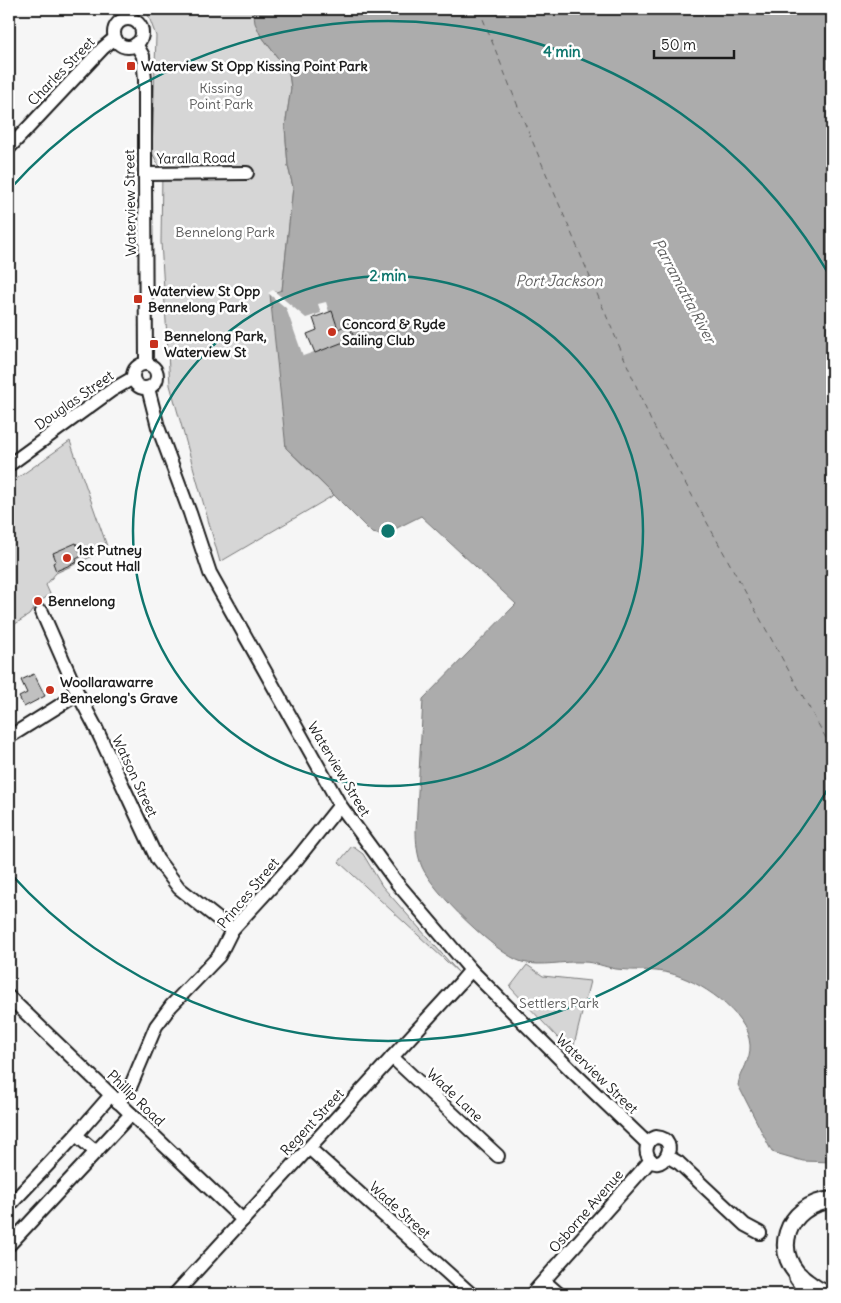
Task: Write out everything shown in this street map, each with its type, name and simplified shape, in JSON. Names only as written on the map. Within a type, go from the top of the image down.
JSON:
[{"type":"highway","points":[[799,1277],[812,1294]]},
{"type":"main road","points":[[832,1200],[816,1203],[794,1219],[787,1234],[786,1249],[792,1267],[799,1277],[817,1290],[832,1294]]},
{"type":"street","points":[[128,14],[141,29],[141,37],[132,46],[124,46],[117,42],[115,38],[114,34],[117,25],[128,14]]},
{"type":"street","name":"Charles Street","points":[[9,148],[103,48],[115,38]]},
{"type":"street","name":"Waterview Street","points":[[136,44],[143,56],[144,67],[146,364]]},
{"type":"street","name":"Yaralla Road","points":[[144,174],[247,172]]},
{"type":"street","points":[[146,364],[156,370],[158,378],[148,388],[136,385],[133,378],[136,367],[146,364]]},
{"type":"street","name":"Douglas Street","points":[[9,465],[112,390],[133,378]]},
{"type":"street","name":"Waterview Street","points":[[148,388],[158,427],[210,573],[340,805],[397,884],[471,970],[648,1144]]},
{"type":"street","name":"Watson Street","points":[[42,612],[78,694],[95,726],[157,859],[179,888],[232,930]]},
{"type":"street","points":[[9,736],[78,694]]},
{"type":"street","name":"Princes Street","points":[[9,1206],[114,1099],[129,1090],[156,1026],[171,1006],[219,956],[232,930],[297,859],[340,805]]},
{"type":"street","name":"Regent Street","points":[[175,1294],[471,970]]},
{"type":"street","name":"Phillip Road","points":[[9,996],[114,1099],[243,1220]]},
{"type":"street","name":"Wade Lane","points":[[392,1057],[498,1156]]},
{"type":"street","points":[[9,1245],[131,1114]]},
{"type":"street","points":[[76,1136],[96,1152]]},
{"type":"street","points":[[653,1138],[663,1138],[668,1144],[668,1156],[663,1162],[651,1160],[647,1154],[648,1144],[653,1138]]},
{"type":"street","name":"Wade Street","points":[[309,1148],[471,1294]]},
{"type":"street","points":[[668,1156],[679,1163],[746,1225],[760,1233]]},
{"type":"street","name":"Osborne Avenue","points":[[532,1294],[651,1160]]},
{"type":"street","points":[[544,1281],[559,1294]]},
{"type":"green space","name":"Bennelong Park","points":[[146,9],[253,9],[260,34],[289,73],[291,88],[285,127],[288,166],[293,187],[282,290],[286,448],[334,495],[220,562],[170,385],[161,242],[162,171],[152,153],[156,36]]},
{"type":"green space","points":[[70,441],[108,549],[56,573],[46,585],[50,594],[35,606],[29,615],[9,628],[9,484]]},
{"type":"green space","points":[[352,846],[363,854],[382,886],[458,972],[339,862]]},
{"type":"green space","name":"Settlers Park","points":[[527,965],[543,976],[590,981],[572,1053],[510,987]]},
{"type":"water","name":"Port Jackson","points":[[253,9],[832,9],[832,1162],[803,1161],[772,1152],[738,1085],[750,1050],[747,1033],[741,1021],[720,999],[694,983],[669,973],[616,969],[587,962],[537,964],[522,962],[497,947],[466,921],[428,878],[422,867],[417,848],[416,829],[423,699],[516,604],[421,516],[383,535],[372,533],[286,448],[270,294],[282,290],[293,187],[288,166],[285,127],[291,88],[289,73],[260,34],[255,23]]},
{"type":"pier","points":[[273,290],[306,318],[321,313],[318,304],[326,302],[329,312],[332,311],[338,328],[349,324],[354,338],[303,356],[286,308],[268,293]]},
{"type":"building","name":"Concord & Ryde Sailing Club","points":[[332,311],[338,329],[349,324],[354,338],[315,353],[307,334],[317,330],[313,318]]},
{"type":"building","name":"1st Putney Scout Hall","points":[[76,543],[82,556],[76,559],[77,562],[56,571],[53,563],[56,561],[53,553]]},
{"type":"building","points":[[34,674],[45,696],[24,707],[19,697],[27,693],[21,680]]},
{"type":"ferry route","points":[[479,9],[523,119],[651,421],[832,749]]},
{"type":"place","name":"Waterview St Opp Kissing Point Park","points":[[131,66]]},
{"type":"place","name":"Waterview St Opp Bennelong Park","points":[[138,299]]},
{"type":"place","name":"Concord & Ryde Sailing Club","points":[[332,332]]},
{"type":"place","name":"Bennelong Park, Waterview St","points":[[154,344]]},
{"type":"place","name":"1st Putney Scout Hall","points":[[67,558]]},
{"type":"place","name":"Bennelong","points":[[38,601]]},
{"type":"place","name":"Woollarawarre Bennelong's Grave","points":[[50,690]]},
{"type":"park label","name":"Kissing Point Park","points":[[221,96]]},
{"type":"water label","name":"Parramatta River","points":[[684,291]]}]
